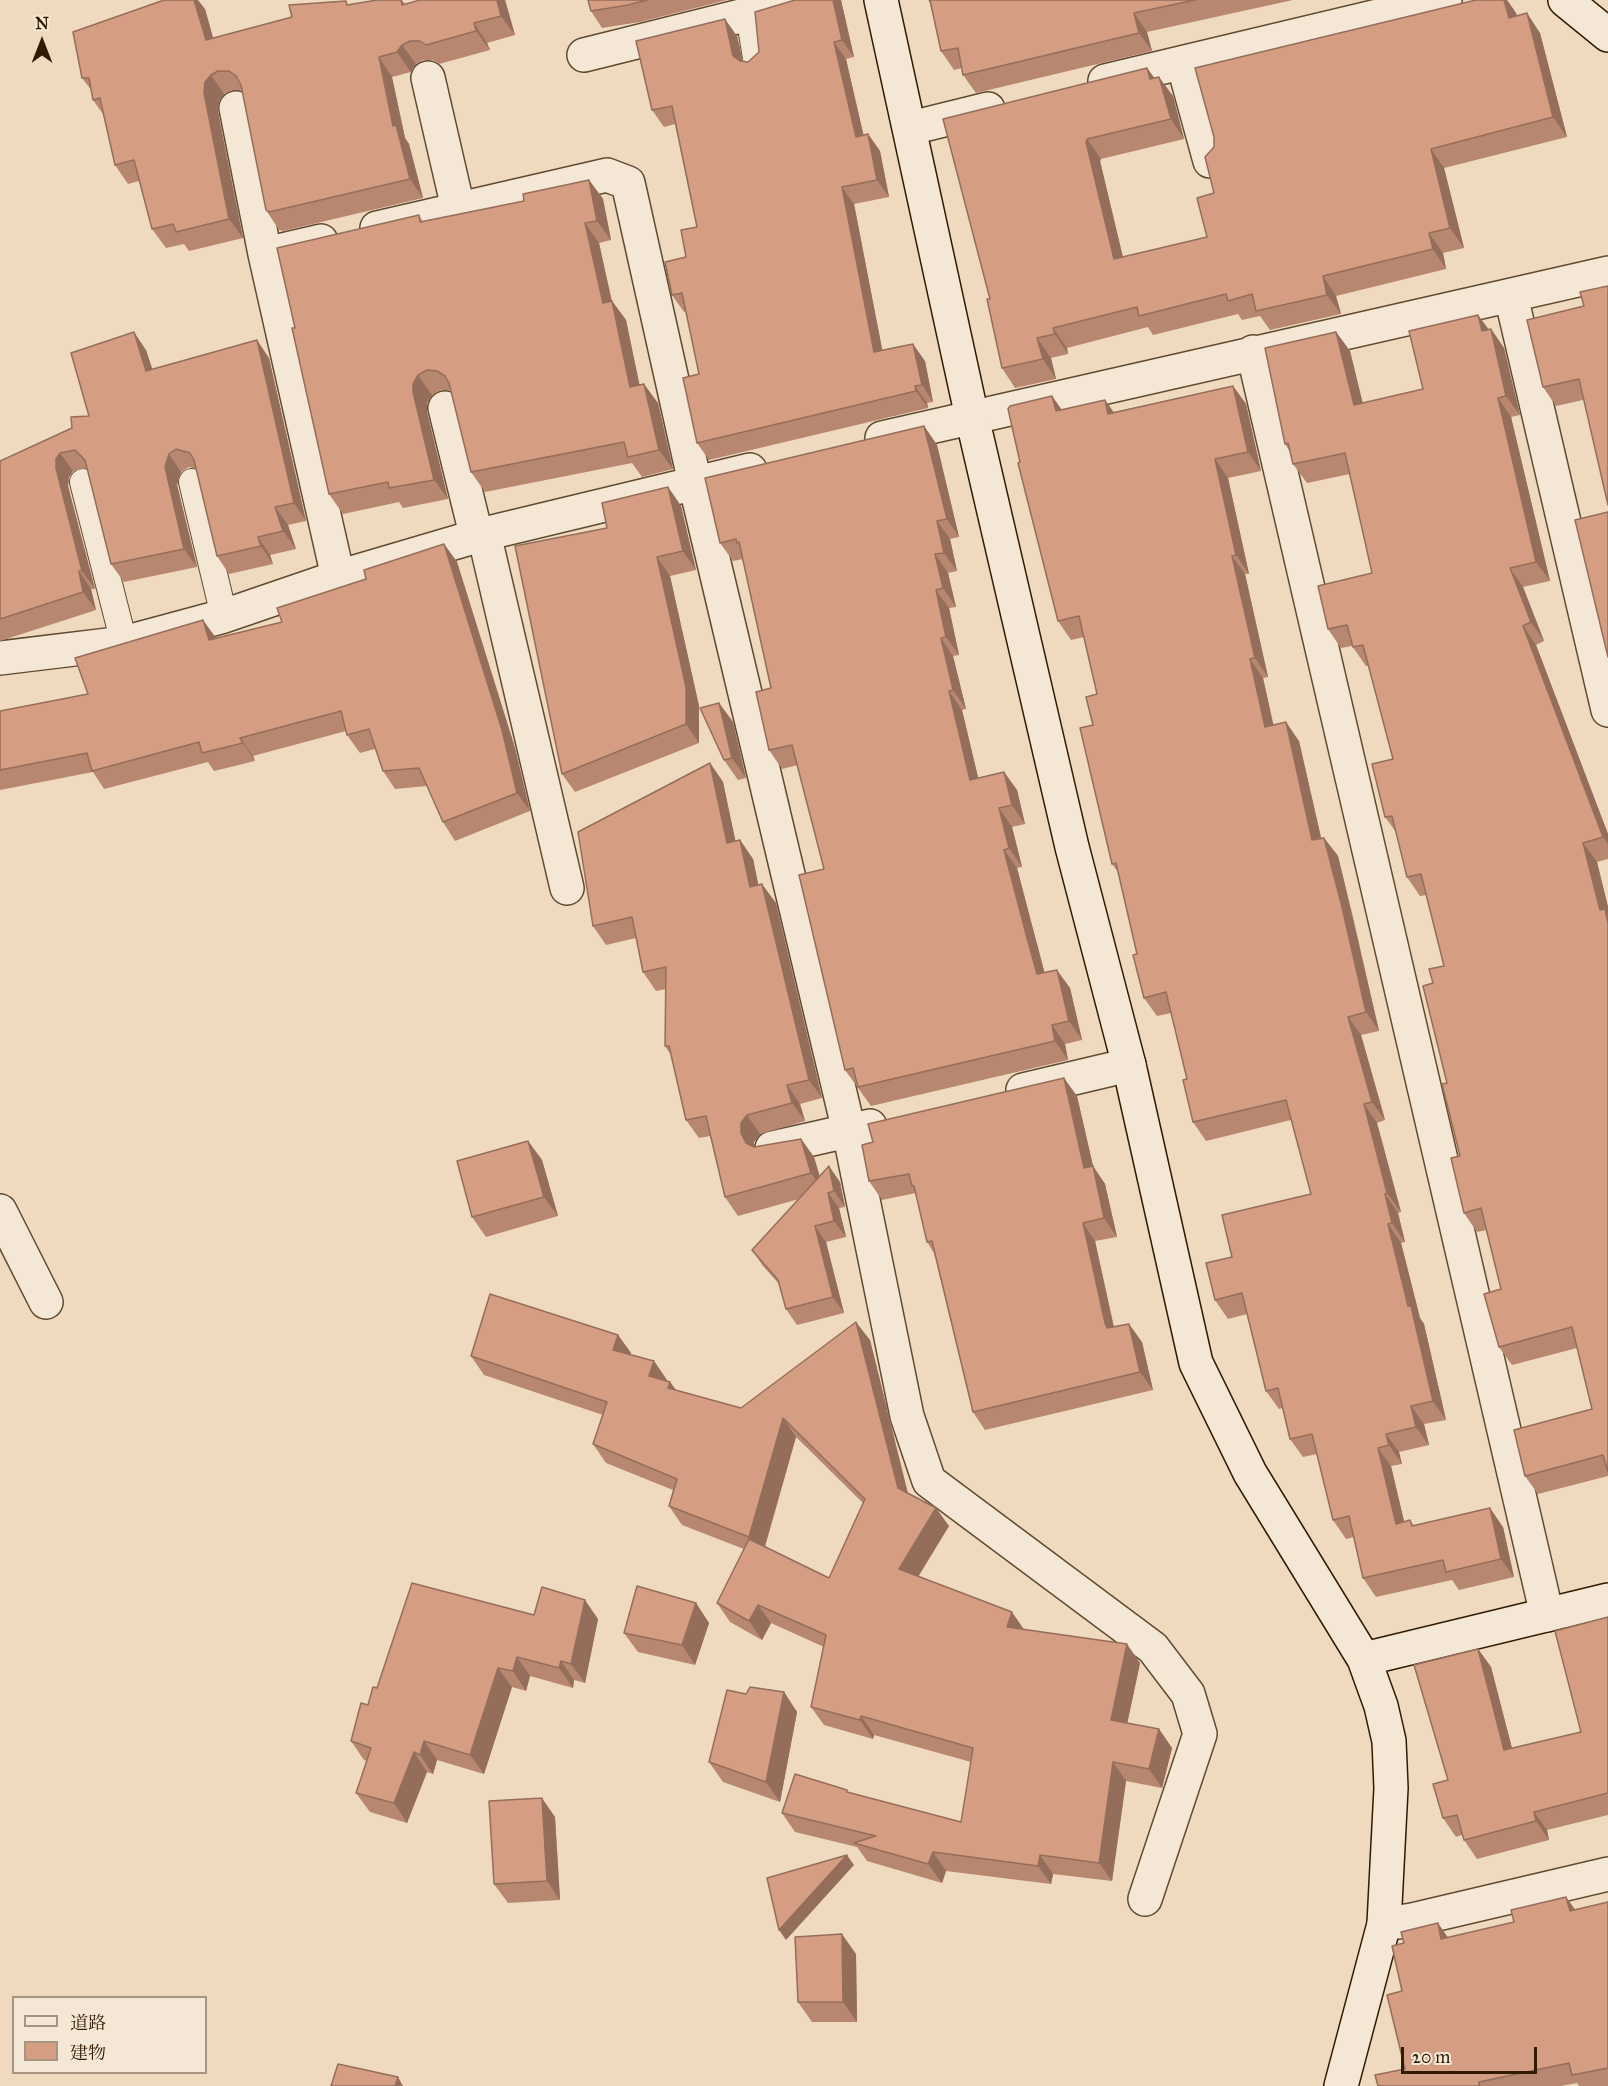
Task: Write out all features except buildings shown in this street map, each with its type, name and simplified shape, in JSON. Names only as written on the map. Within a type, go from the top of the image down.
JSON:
[{"type":"street","points":[[584,55],[805,0]]},
{"type":"street","points":[[881,0],[911,128],[972,417],[1072,847],[1129,1065],[1196,1363],[1250,1473],[1364,1659],[1382,1706],[1389,1741],[1389,1860],[1384,1924],[1341,2086]]},
{"type":"street","points":[[1081,87],[1445,0]]},
{"type":"street","points":[[1565,0],[1608,35]]},
{"type":"street","points":[[1183,63],[1210,161]]},
{"type":"street","points":[[428,78],[458,208]]},
{"type":"street","points":[[911,128],[1013,104]]},
{"type":"street","points":[[236,108],[265,255],[338,577]]},
{"type":"street","points":[[265,255],[458,208],[607,175],[628,183],[695,483],[849,1131],[908,1416],[928,1481],[1153,1648],[1188,1694],[1200,1734],[1145,1899]]},
{"type":"street","points":[[857,444],[1608,273]]},
{"type":"street","points":[[1511,296],[1608,710]]},
{"type":"street","points":[[1253,352],[1547,1615]]},
{"type":"street","points":[[445,408],[474,526],[484,534],[567,888]]},
{"type":"street","points":[[0,658],[124,643],[224,616],[338,577],[484,534],[776,464]]},
{"type":"street","points":[[989,1098],[1129,1065]]},
{"type":"street","points":[[772,1148],[896,1120]]},
{"type":"street","points":[[0,1211],[46,1302]]},
{"type":"street","points":[[1364,1659],[1608,1600]]},
{"type":"street","points":[[1384,1924],[1412,1920],[1608,1874]]},
{"type":"lane","points":[[749,15],[757,64]]},
{"type":"lane","points":[[83,482],[124,643]]},
{"type":"lane","points":[[192,482],[224,616]]}]
